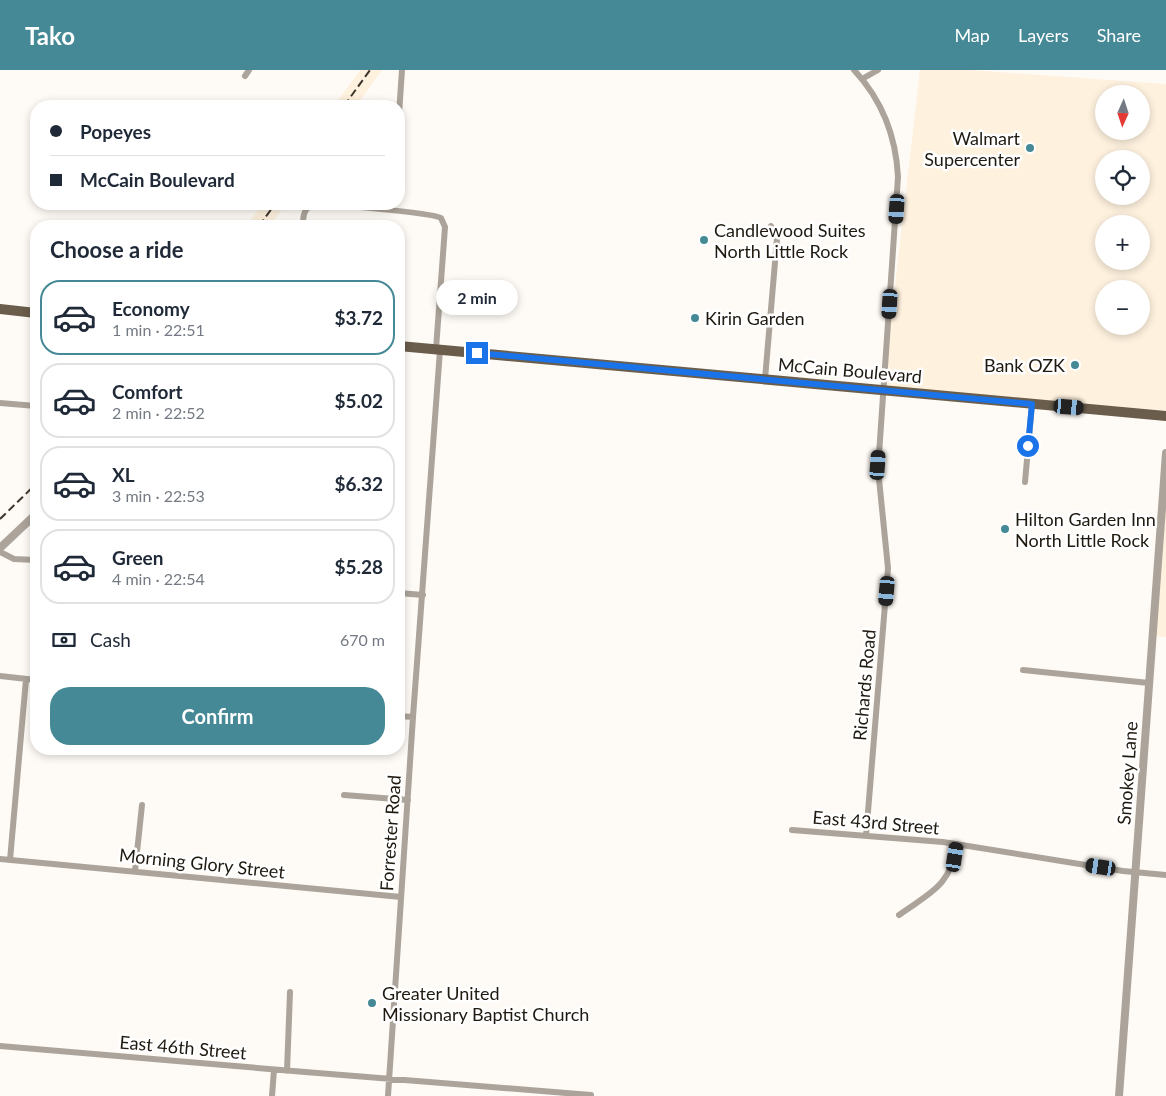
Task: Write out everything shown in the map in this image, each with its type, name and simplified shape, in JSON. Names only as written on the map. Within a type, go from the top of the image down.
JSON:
[{"type":"main road","points":[[0,309],[30,312]]},
{"type":"main road","name":"McCain Boulevard","points":[[405,347],[1166,416]]},
{"type":"street","points":[[245,76],[249,70]]},
{"type":"street","points":[[400,100],[402,70]]},
{"type":"street","name":"Richards Road","points":[[854,70],[877,101],[886,117],[898,162],[898,197],[878,469],[888,568],[866,836]]},
{"type":"street","points":[[862,79],[878,70]]},
{"type":"street","name":"Forrester Road","points":[[388,1096],[423,595],[445,226],[443,220],[438,216],[405,210]]},
{"type":"street","points":[[764,379],[777,239],[771,226]]},
{"type":"street","points":[[0,402],[30,405]]},
{"type":"street","points":[[1025,482],[1032,404]]},
{"type":"street","name":"Smokey Lane","points":[[1119,1096],[1166,453]]},
{"type":"street","points":[[0,548],[30,520]]},
{"type":"street","points":[[0,552],[14,559],[30,560]]},
{"type":"street","points":[[405,594],[423,595]]},
{"type":"street","points":[[1022,670],[1149,683]]},
{"type":"street","points":[[0,676],[30,679]]},
{"type":"street","points":[[10,860],[26,679]]},
{"type":"street","points":[[405,716],[413,717]]},
{"type":"street","points":[[344,795],[408,800]]},
{"type":"street","points":[[135,871],[142,805]]},
{"type":"street","name":"East 43rd Street","points":[[792,830],[957,844],[1135,872],[1166,875]]},
{"type":"street","points":[[899,915],[933,892],[947,877],[953,865],[957,844]]},
{"type":"street","name":"Morning Glory Street","points":[[0,859],[401,897]]},
{"type":"street","points":[[287,1071],[290,992]]},
{"type":"street","name":"East 46th Street","points":[[0,1046],[389,1079]]},
{"type":"street","points":[[272,1096],[274,1070]]},
{"type":"street","points":[[389,1079],[591,1094]]},
{"type":"shaded area","points":[[360,70],[382,70],[360,100],[338,100]]},
{"type":"shaded area","points":[[920,70],[970,70],[1166,84],[1166,416],[883,390]]},
{"type":"shaded area","points":[[258,210],[282,210],[274,220],[251,220]]},
{"type":"shaded area","points":[[1166,449],[1166,637],[1152,636]]},
{"type":"railway","points":[[348,100],[370,70]]},
{"type":"railway","points":[[263,220],[271,210]]},
{"type":"railway","points":[[0,519],[30,490]]},
{"type":"place","name":"Walmart Supercenter","points":[[1030,148]]},
{"type":"place","name":"Candlewood Suites North Little Rock","points":[[704,240]]},
{"type":"place","name":"Kirin Garden","points":[[695,318]]},
{"type":"place","name":"Bank OZK","points":[[1075,365]]},
{"type":"place","name":"Hilton Garden Inn North Little Rock","points":[[1005,529]]},
{"type":"place","name":"Greater United Missionary Baptist Church","points":[[372,1003]]},
{"type":"route","points":[[477,353],[1032,404],[1028,446]]}]
